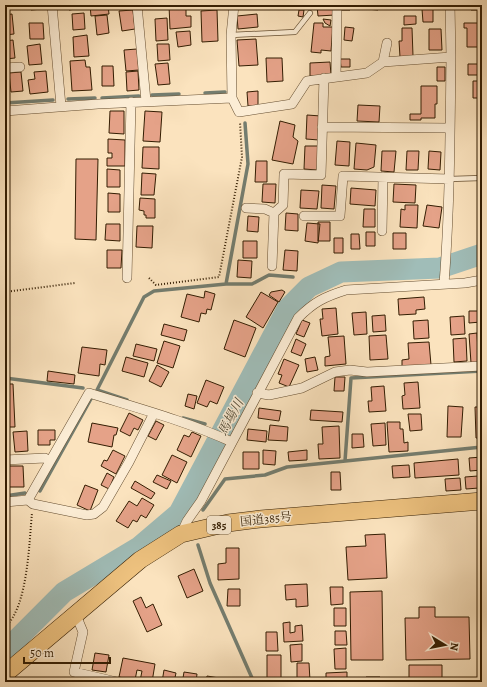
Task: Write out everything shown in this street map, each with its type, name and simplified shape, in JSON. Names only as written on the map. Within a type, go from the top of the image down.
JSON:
[{"type":"highway","name":"国道385号","points":[[5,674],[140,560],[181,534],[228,523],[260,519],[482,501]]},
{"type":"street","points":[[52,5],[61,106]]},
{"type":"street","points":[[137,5],[146,102]]},
{"type":"street","points":[[234,5],[231,35],[232,98],[239,112],[292,104],[307,81],[366,73],[382,62],[451,57]]},
{"type":"street","points":[[336,77],[337,5]]},
{"type":"street","points":[[444,284],[447,252],[449,179],[451,57],[450,5]]},
{"type":"street","points":[[382,62],[387,43]]},
{"type":"street","points":[[5,68],[20,67]]},
{"type":"street","points":[[272,266],[274,213],[283,205],[284,174],[322,175],[324,78]]},
{"type":"street","points":[[5,111],[61,106],[232,98]]},
{"type":"street","points":[[127,278],[131,102]]},
{"type":"street","points":[[322,127],[450,128]]},
{"type":"street","points":[[304,216],[340,216],[344,176],[449,179]]},
{"type":"street","points":[[382,231],[383,177]]},
{"type":"street","points":[[246,208],[265,209],[274,213]]},
{"type":"street","points":[[181,534],[187,521],[201,501],[298,318],[310,306],[327,296],[346,290],[466,283],[482,280]]},
{"type":"street","points":[[257,393],[269,395],[302,388],[335,372],[350,370],[367,372],[482,366]]},
{"type":"street","points":[[30,502],[50,461],[89,393],[211,432],[232,442]]},
{"type":"street","points":[[5,502],[30,502],[87,515],[94,514],[103,507],[129,462],[154,413]]},
{"type":"street","points":[[5,460],[45,458],[50,461]]},
{"type":"street","points":[[76,615],[83,632],[74,672],[117,682]]},
{"type":"lane","points":[[231,35],[295,32],[310,13]]},
{"type":"lane","points":[[449,179],[482,178]]},
{"type":"path","points":[[150,278],[156,285],[219,277],[242,157],[239,112]]},
{"type":"path","points":[[5,292],[75,283]]},
{"type":"path","points":[[5,627],[9,623],[22,596],[28,562],[30,502]]},
{"type":"building","points":[[5,5],[10,5],[11,9],[5,10]]},
{"type":"building","points":[[30,5],[43,5],[43,9],[31,10]]},
{"type":"building","points":[[68,5],[82,5],[83,8],[69,10]]},
{"type":"building","points":[[90,5],[108,5],[109,14],[91,16]]},
{"type":"building","points":[[118,5],[133,5],[134,8],[119,9]]},
{"type":"building","points":[[169,5],[181,5],[182,7],[186,7],[186,16],[191,16],[191,27],[170,29]]},
{"type":"building","points":[[334,5],[335,15],[318,16],[317,6]]},
{"type":"building","points":[[339,5],[351,5],[350,10],[339,10]]},
{"type":"building","points":[[366,5],[379,5],[378,10],[366,9]]},
{"type":"building","points":[[399,5],[409,5],[409,7],[399,7]]},
{"type":"building","points":[[470,5],[482,5],[482,10],[471,10]]},
{"type":"building","points":[[422,9],[433,9],[433,22],[423,22]]},
{"type":"building","points":[[133,10],[135,29],[122,31],[119,11]]},
{"type":"building","points":[[217,10],[218,41],[202,42],[201,11]]},
{"type":"building","points":[[299,10],[304,10],[303,17],[298,16]]},
{"type":"building","points":[[84,13],[85,29],[73,30],[72,14]]},
{"type":"building","points":[[12,14],[14,34],[5,35],[5,15]]},
{"type":"building","points":[[257,14],[258,27],[238,29],[237,16]]},
{"type":"building","points":[[107,15],[109,33],[97,35],[95,16]]},
{"type":"building","points":[[404,16],[416,16],[416,24],[404,25]]},
{"type":"building","points":[[167,18],[168,40],[156,41],[155,19]]},
{"type":"building","points":[[323,19],[331,20],[330,26],[325,23]]},
{"type":"building","points":[[29,23],[43,23],[44,39],[30,39]]},
{"type":"building","points":[[314,23],[323,23],[323,27],[333,27],[331,51],[321,50],[321,53],[311,52]]},
{"type":"building","points":[[464,23],[480,23],[480,47],[467,47],[467,28],[464,28]]},
{"type":"building","points":[[345,27],[354,28],[352,41],[344,40]]},
{"type":"building","points":[[402,28],[412,28],[413,56],[400,57],[399,41],[402,41]]},
{"type":"building","points":[[429,29],[441,29],[442,50],[429,50]]},
{"type":"building","points":[[190,31],[191,45],[178,47],[176,32]]},
{"type":"building","points":[[87,35],[89,56],[74,57],[73,37]]},
{"type":"building","points":[[256,39],[258,65],[239,66],[237,40]]},
{"type":"building","points":[[13,40],[15,58],[5,59],[5,41]]},
{"type":"building","points":[[40,44],[42,64],[29,65],[27,46]]},
{"type":"building","points":[[157,44],[169,44],[170,60],[158,61]]},
{"type":"building","points":[[137,49],[139,70],[126,71],[124,50]]},
{"type":"building","points":[[266,58],[282,58],[283,81],[267,82]]},
{"type":"building","points":[[340,59],[350,59],[350,67],[341,67]]},
{"type":"building","points":[[85,60],[86,67],[90,67],[92,90],[72,91],[70,61]]},
{"type":"building","points":[[330,62],[331,75],[310,76],[310,63]]},
{"type":"building","points":[[168,63],[170,84],[158,85],[155,64]]},
{"type":"building","points":[[468,64],[482,64],[482,75],[468,75]]},
{"type":"building","points":[[102,66],[113,66],[114,86],[102,86]]},
{"type":"building","points":[[437,67],[445,67],[445,81],[437,81]]},
{"type":"building","points":[[46,71],[48,92],[30,94],[28,80],[35,79],[34,72]]},
{"type":"building","points":[[138,71],[139,90],[127,91],[126,72]]},
{"type":"building","points":[[21,72],[23,91],[11,92],[9,73]]},
{"type":"building","points":[[473,81],[482,81],[482,98],[473,98]]},
{"type":"building","points":[[421,86],[437,86],[435,118],[410,120],[410,114],[421,114]]},
{"type":"building","points":[[258,91],[258,106],[248,106],[247,92]]},
{"type":"building","points":[[358,105],[380,106],[379,122],[357,121]]},
{"type":"building","points":[[110,111],[124,111],[124,134],[109,133]]},
{"type":"building","points":[[145,111],[162,112],[160,142],[143,141]]},
{"type":"building","points":[[307,115],[321,116],[319,140],[306,139]]},
{"type":"building","points":[[280,121],[295,125],[293,137],[298,141],[293,164],[272,160]]},
{"type":"building","points":[[108,139],[125,140],[125,166],[107,166],[107,158],[112,158],[112,153],[108,153]]},
{"type":"building","points":[[337,141],[350,142],[349,166],[335,165]]},
{"type":"building","points":[[356,143],[376,145],[374,167],[367,170],[354,169]]},
{"type":"building","points":[[305,146],[319,146],[317,170],[304,169]]},
{"type":"building","points":[[143,147],[159,147],[159,169],[142,168]]},
{"type":"building","points":[[382,151],[396,151],[394,172],[381,171]]},
{"type":"building","points":[[407,151],[419,151],[418,170],[406,170]]},
{"type":"building","points":[[429,151],[441,152],[440,170],[428,169]]},
{"type":"building","points":[[76,159],[98,159],[96,240],[75,239]]},
{"type":"building","points":[[256,161],[267,161],[267,182],[255,182]]},
{"type":"building","points":[[107,169],[120,170],[120,187],[107,187]]},
{"type":"building","points":[[142,173],[156,174],[154,195],[141,195]]},
{"type":"building","points":[[263,184],[276,184],[275,203],[262,202]]},
{"type":"building","points":[[394,184],[416,185],[415,203],[393,202]]},
{"type":"building","points":[[322,185],[336,186],[334,209],[321,208]]},
{"type":"building","points":[[351,188],[376,190],[375,206],[350,204]]},
{"type":"building","points":[[301,190],[319,191],[317,209],[300,208]]},
{"type":"building","points":[[108,193],[120,194],[120,212],[108,212]]},
{"type":"building","points":[[140,198],[155,199],[155,218],[146,218],[144,211],[139,210]]},
{"type":"building","points":[[405,205],[418,205],[417,228],[400,227],[401,209],[405,210]]},
{"type":"building","points":[[427,205],[442,207],[439,228],[423,226]]},
{"type":"building","points":[[364,209],[375,209],[375,227],[363,227]]},
{"type":"building","points":[[286,213],[298,214],[298,231],[285,230]]},
{"type":"building","points":[[248,216],[259,217],[258,232],[247,231]]},
{"type":"building","points":[[318,222],[330,222],[330,241],[318,241]]},
{"type":"building","points":[[307,223],[320,224],[318,243],[305,241]]},
{"type":"building","points":[[106,224],[120,224],[120,241],[105,240]]},
{"type":"building","points":[[137,226],[153,226],[152,248],[136,247]]},
{"type":"building","points":[[366,232],[375,232],[375,246],[366,246]]},
{"type":"building","points":[[393,233],[406,233],[406,249],[393,249]]},
{"type":"building","points":[[351,234],[359,234],[360,249],[351,249]]},
{"type":"building","points":[[334,238],[343,238],[343,253],[334,253]]},
{"type":"building","points":[[243,241],[257,241],[257,258],[243,258]]},
{"type":"building","points":[[107,250],[122,250],[121,268],[107,268]]},
{"type":"building","points":[[285,250],[298,251],[297,271],[283,270]]},
{"type":"building","points":[[238,260],[252,261],[251,278],[237,277]]},
{"type":"building","points":[[482,265],[482,273],[480,274],[478,267]]},
{"type":"building","points":[[282,290],[285,292],[279,302],[269,295],[271,292]]},
{"type":"building","points":[[205,291],[215,294],[211,310],[207,309],[206,314],[201,313],[199,322],[181,317],[187,294],[204,298]]},
{"type":"building","points":[[261,292],[278,302],[263,328],[246,317]]},
{"type":"building","points":[[424,297],[425,309],[416,310],[416,314],[399,315],[398,299]]},
{"type":"building","points":[[336,308],[338,334],[322,336],[320,319],[323,319],[322,309]]},
{"type":"building","points":[[469,311],[481,311],[481,322],[469,323]]},
{"type":"building","points":[[366,312],[367,334],[354,335],[352,313]]},
{"type":"building","points":[[385,315],[386,331],[373,332],[372,316]]},
{"type":"building","points":[[464,316],[465,334],[451,335],[450,317]]},
{"type":"building","points":[[234,320],[256,328],[245,357],[224,349]]},
{"type":"building","points":[[302,320],[310,323],[304,337],[296,334]]},
{"type":"building","points":[[428,320],[429,338],[414,339],[413,321]]},
{"type":"building","points":[[164,324],[187,330],[184,341],[161,335]]},
{"type":"building","points":[[477,333],[478,351],[482,351],[482,362],[471,363],[469,334]]},
{"type":"building","points":[[386,335],[388,359],[370,360],[369,336]]},
{"type":"building","points":[[344,336],[346,364],[325,366],[325,357],[330,356],[328,337]]},
{"type":"building","points":[[466,338],[467,361],[454,362],[453,339]]},
{"type":"building","points":[[296,339],[306,344],[301,356],[291,352]]},
{"type":"building","points":[[164,341],[180,346],[173,368],[157,363]]},
{"type":"building","points":[[429,342],[431,365],[402,367],[402,360],[409,359],[408,343]]},
{"type":"building","points":[[136,344],[157,349],[154,361],[133,356]]},
{"type":"building","points":[[82,347],[107,350],[105,365],[100,364],[99,376],[78,373]]},
{"type":"building","points":[[126,357],[148,363],[144,377],[122,371]]},
{"type":"building","points":[[315,357],[318,370],[307,372],[305,359]]},
{"type":"building","points":[[284,359],[299,365],[289,387],[279,383],[282,375],[278,374]]},
{"type":"building","points":[[157,365],[169,372],[161,387],[149,381]]},
{"type":"building","points":[[48,371],[75,375],[74,384],[47,381]]},
{"type":"building","points":[[335,377],[345,377],[344,391],[334,391]]},
{"type":"building","points":[[206,380],[224,387],[217,404],[210,401],[207,407],[197,403]]},
{"type":"building","points":[[418,382],[420,408],[403,409],[402,396],[405,395],[404,383]]},
{"type":"building","points":[[5,384],[13,384],[15,427],[5,427]]},
{"type":"building","points":[[384,386],[386,411],[369,412],[368,401],[372,401],[371,387]]},
{"type":"building","points":[[188,394],[197,396],[194,409],[185,406]]},
{"type":"building","points":[[448,406],[463,407],[461,437],[447,437]]},
{"type":"building","points":[[475,407],[482,407],[482,438],[476,438]]},
{"type":"building","points":[[259,408],[281,411],[279,421],[258,418]]},
{"type":"building","points":[[311,410],[343,412],[342,422],[310,420]]},
{"type":"building","points":[[129,413],[143,420],[138,430],[134,428],[130,436],[120,431]]},
{"type":"building","points":[[408,414],[421,414],[422,430],[410,431]]},
{"type":"building","points":[[156,421],[164,425],[156,440],[148,436]]},
{"type":"building","points":[[387,422],[400,422],[400,429],[403,429],[404,443],[408,442],[408,451],[389,452]]},
{"type":"building","points":[[92,423],[118,428],[116,435],[114,435],[112,447],[88,442]]},
{"type":"building","points":[[385,423],[386,445],[373,446],[371,424]]},
{"type":"building","points":[[270,425],[288,427],[287,441],[268,440]]},
{"type":"building","points":[[339,426],[340,458],[319,459],[318,444],[323,444],[322,427]]},
{"type":"building","points":[[248,429],[267,431],[266,442],[247,440]]},
{"type":"building","points":[[38,430],[55,430],[55,440],[50,440],[50,445],[38,445]]},
{"type":"building","points":[[27,431],[28,451],[15,452],[13,432]]},
{"type":"building","points":[[6,432],[7,451],[5,451]]},
{"type":"building","points":[[192,432],[201,436],[191,457],[177,450],[184,435],[189,437]]},
{"type":"building","points":[[352,434],[363,434],[364,447],[352,448]]},
{"type":"building","points":[[113,450],[125,456],[116,474],[101,466],[104,460],[107,461]]},
{"type":"building","points":[[263,450],[276,451],[275,465],[263,464]]},
{"type":"building","points":[[307,450],[307,460],[289,461],[288,452]]},
{"type":"building","points":[[243,452],[259,452],[259,469],[243,469]]},
{"type":"building","points":[[172,455],[187,462],[177,483],[162,475]]},
{"type":"building","points":[[482,457],[482,470],[470,471],[469,458]]},
{"type":"building","points":[[458,459],[459,475],[415,478],[414,463]]},
{"type":"building","points":[[409,465],[410,477],[393,478],[392,466]]},
{"type":"building","points":[[8,466],[23,466],[24,487],[9,487]]},
{"type":"building","points":[[331,472],[340,472],[341,490],[331,490]]},
{"type":"building","points":[[107,473],[114,477],[109,489],[101,485]]},
{"type":"building","points":[[157,475],[171,481],[167,489],[153,482]]},
{"type":"building","points":[[478,476],[479,488],[466,489],[465,477]]},
{"type":"building","points":[[460,478],[461,490],[446,491],[445,479]]},
{"type":"building","points":[[135,481],[155,493],[151,499],[131,488]]},
{"type":"building","points":[[85,485],[98,490],[90,511],[77,505]]},
{"type":"building","points":[[142,498],[154,505],[146,518],[141,515],[137,522],[133,520],[128,528],[116,521],[129,501],[137,506]]},
{"type":"building","points":[[385,534],[387,578],[348,580],[346,547],[366,546],[365,535]]},
{"type":"building","points":[[226,548],[239,548],[239,579],[218,580],[218,564],[226,563]]},
{"type":"building","points":[[194,569],[203,591],[187,598],[178,576]]},
{"type":"building","points":[[307,584],[308,606],[296,607],[296,599],[286,600],[285,585]]},
{"type":"building","points":[[330,587],[343,587],[343,604],[331,605]]},
{"type":"building","points":[[228,589],[240,589],[240,606],[227,606]]},
{"type":"building","points":[[382,591],[383,660],[351,660],[350,592]]},
{"type":"building","points":[[141,597],[146,608],[153,604],[162,625],[147,632],[133,601]]},
{"type":"building","points":[[419,607],[435,607],[435,617],[469,617],[470,659],[406,660],[405,618],[419,618]]},
{"type":"building","points":[[334,608],[346,608],[346,626],[334,626]]},
{"type":"building","points":[[290,622],[290,633],[295,632],[295,626],[302,625],[303,641],[284,642],[283,623]]},
{"type":"building","points":[[335,631],[346,631],[347,645],[335,645]]},
{"type":"building","points":[[266,632],[277,632],[278,651],[266,651]]},
{"type":"building","points":[[302,644],[302,661],[291,662],[290,645]]},
{"type":"building","points":[[346,648],[346,669],[335,669],[334,649]]},
{"type":"building","points":[[95,653],[109,655],[106,672],[92,670]]},
{"type":"building","points":[[267,655],[281,655],[281,678],[267,678]]},
{"type":"building","points":[[123,658],[155,664],[152,682],[140,681],[142,671],[137,670],[135,680],[119,677]]},
{"type":"building","points":[[297,663],[309,663],[310,681],[297,682]]},
{"type":"building","points":[[409,665],[442,665],[442,679],[409,680]]},
{"type":"building","points":[[164,670],[176,673],[174,682],[162,682]]},
{"type":"building","points":[[184,672],[197,674],[196,682],[186,682],[187,678],[183,678]]},
{"type":"building","points":[[347,672],[347,682],[326,682],[326,673]]},
{"type":"building","points":[[207,676],[219,678],[218,682],[206,682]]},
{"type":"building","points":[[366,677],[380,677],[380,682],[367,682]]},
{"type":"building","points":[[230,679],[242,681],[242,682],[230,682]]},
{"type":"waterway","points":[[205,93],[225,92]]},
{"type":"waterway","points":[[152,95],[179,94]]},
{"type":"waterway","points":[[102,98],[139,96]]},
{"type":"waterway","points":[[68,99],[95,98]]},
{"type":"waterway","points":[[5,103],[53,100]]},
{"type":"waterway","points":[[226,284],[248,164],[245,123]]},
{"type":"waterway","name":"馬場川","points":[[5,651],[64,592],[139,547],[179,513],[287,309],[309,287],[341,272],[440,268],[482,254]]},
{"type":"waterway","points":[[127,400],[97,390],[144,297],[154,291],[226,284],[252,284],[269,275],[293,277]]},
{"type":"waterway","points":[[345,461],[351,378],[482,371]]},
{"type":"waterway","points":[[5,378],[83,388]]},
{"type":"waterway","points":[[40,491],[92,397]]},
{"type":"waterway","points":[[183,418],[205,424]]},
{"type":"waterway","points":[[203,510],[225,479],[265,475],[287,467],[482,447]]},
{"type":"waterway","points":[[5,496],[25,493]]},
{"type":"waterway","points":[[198,545],[210,583],[252,678],[252,682]]}]
